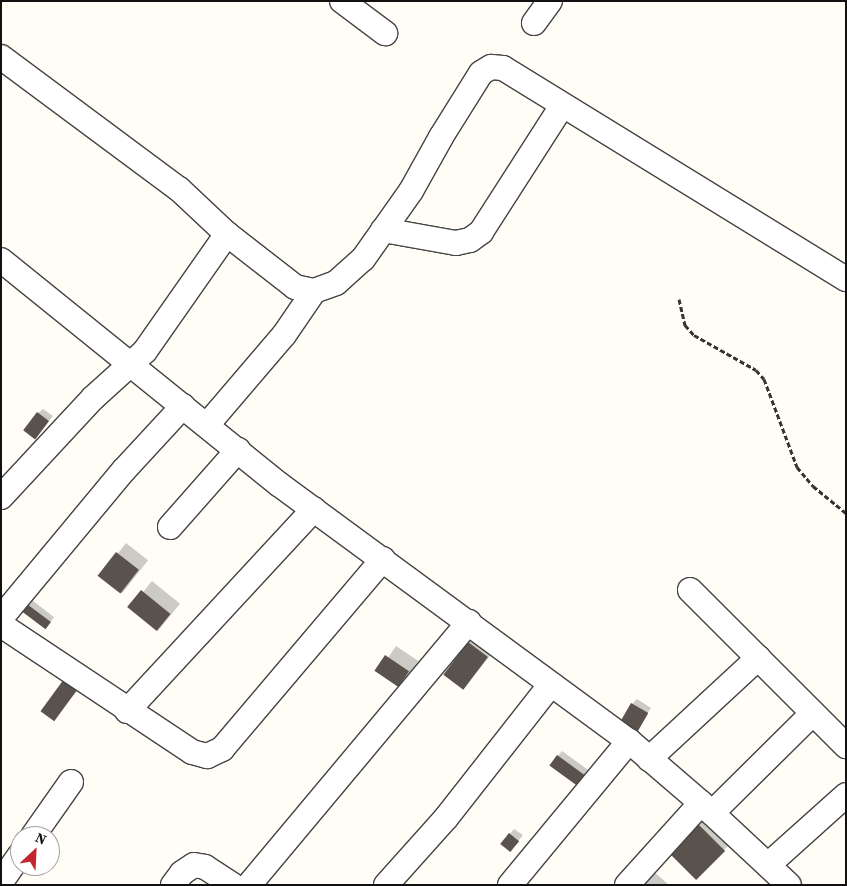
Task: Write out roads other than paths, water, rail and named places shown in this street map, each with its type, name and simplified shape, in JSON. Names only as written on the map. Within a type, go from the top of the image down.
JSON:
[{"type":"street","points":[[342,1],[385,33]]},
{"type":"street","points":[[534,23],[550,1]]},
{"type":"street","points":[[1,57],[179,189],[227,234],[295,287],[314,291],[336,283],[363,258],[411,191],[441,137],[481,73],[491,67],[503,68],[846,279]]},
{"type":"street","points":[[383,230],[456,243],[470,240],[481,232],[562,106]]},
{"type":"street","points":[[1,497],[93,398],[145,352],[227,234]]},
{"type":"street","points":[[1,260],[314,509],[628,741],[706,808],[790,885]]},
{"type":"street","points":[[207,425],[284,335],[314,291]]},
{"type":"street","points":[[1,618],[124,470],[183,406]]},
{"type":"street","points":[[170,527],[238,450]]},
{"type":"street","points":[[127,711],[314,509]]},
{"type":"street","points":[[1,625],[127,711],[192,752],[207,756],[222,749],[383,559]]},
{"type":"street","points":[[690,590],[846,746]]},
{"type":"street","points":[[249,885],[469,622]]},
{"type":"street","points":[[649,759],[758,658]]},
{"type":"street","points":[[386,885],[446,818],[550,684]]},
{"type":"street","points":[[627,885],[706,808],[813,713]]},
{"type":"street","points":[[510,885],[628,741]]},
{"type":"street","points":[[41,826],[72,782]]},
{"type":"street","points":[[768,865],[846,795]]},
{"type":"street","points":[[173,885],[182,873],[194,866],[205,867],[233,885]]},
{"type":"street","points":[[1,882],[10,869]]}]
